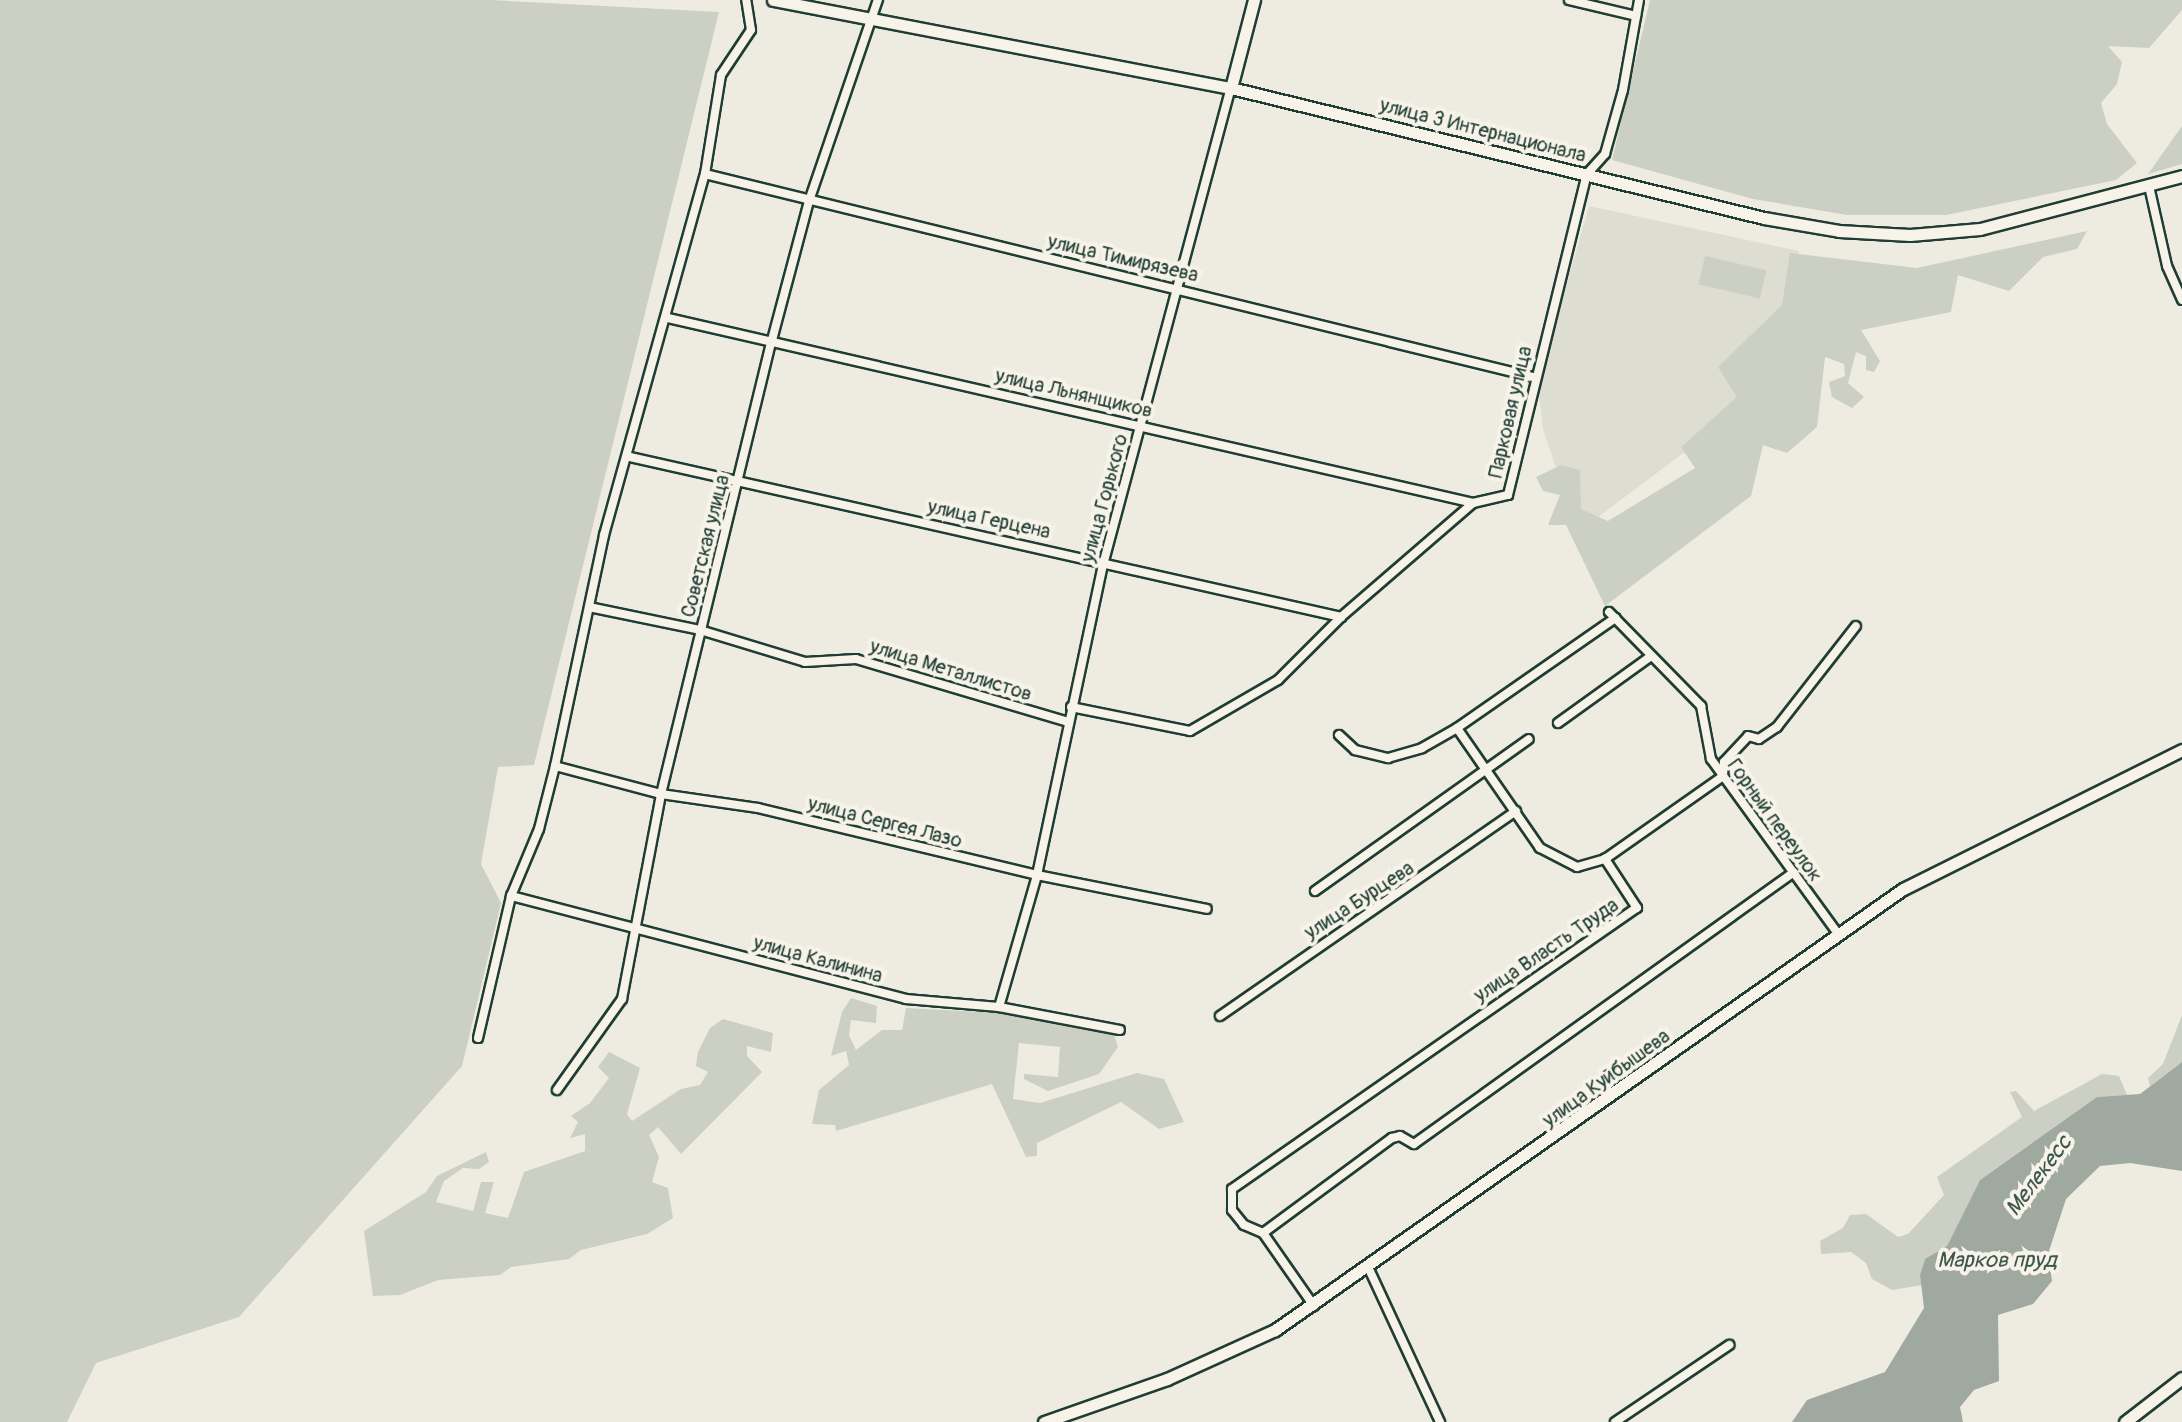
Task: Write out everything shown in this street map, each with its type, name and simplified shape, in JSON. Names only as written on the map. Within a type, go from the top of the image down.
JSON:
[{"type":"main road","name":"улица 3 Интернационала","points":[[773,0],[1231,88],[1764,218],[1839,231],[1910,235],[1994,226],[2182,176]]},
{"type":"main road","name":"улица Горького","points":[[1231,88],[1254,0]]},
{"type":"main road","name":"улица Куйбышева","points":[[1044,1422],[1224,1356],[1314,1306],[1838,934],[1968,853],[2182,750]]},
{"type":"main road","points":[[2125,1422],[2182,1378]]},
{"type":"street","points":[[478,1038],[511,896],[539,829],[589,607],[705,174],[721,75],[751,30],[746,0]]},
{"type":"street","name":"Советская улица","points":[[557,1090],[622,999],[661,794],[772,340],[809,201],[875,18],[878,0]]},
{"type":"street","points":[[1569,0],[1636,16]]},
{"type":"street","name":"Парковая улица","points":[[1071,707],[1190,731],[1278,680],[1341,617],[1473,503],[1508,495],[1533,377],[1587,174],[1605,154],[1639,0]]},
{"type":"street","name":"улица Горького","points":[[999,1007],[1037,875],[1104,561],[1231,88]]},
{"type":"street","name":"улица Тимирязева","points":[[705,174],[1178,286],[1533,377]]},
{"type":"street","points":[[2149,186],[2167,266],[2182,300]]},
{"type":"street","name":"улица Льнянщиков","points":[[668,318],[1473,503]]},
{"type":"street","name":"улица Герцена","points":[[630,457],[1104,561],[1341,617]]},
{"type":"street","name":"улица Металлистов","points":[[589,607],[700,630],[805,662],[856,659],[1069,722]]},
{"type":"street","name":"Горный переулок","points":[[1457,728],[1612,615],[1701,706],[1711,759],[1838,934]]},
{"type":"street","points":[[1339,735],[1355,750],[1388,758],[1422,748],[1457,728],[1540,848],[1557,861],[1577,867],[1605,859],[1723,776],[1724,762],[1748,736],[1759,739],[1777,727],[1856,626]]},
{"type":"street","points":[[1558,723],[1650,657]]},
{"type":"street","name":"улица Бурцева","points":[[1315,891],[1529,739]]},
{"type":"street","name":"улица Сергея Лазо","points":[[555,766],[661,794],[758,808],[1037,875],[1207,909]]},
{"type":"street","name":"улица Бурцева","points":[[1220,1016],[1516,811]]},
{"type":"street","name":"улица Власть Труда","points":[[1263,1233],[1244,1225],[1232,1210],[1232,1189],[1637,908],[1605,859]]},
{"type":"street","points":[[1314,1306],[1263,1233],[1392,1138],[1400,1136],[1414,1144],[1794,872]]},
{"type":"street","name":"улица Калинина","points":[[511,896],[633,931],[906,999],[999,1007],[1120,1030]]},
{"type":"street","points":[[1369,1269],[1440,1422]]},
{"type":"street","points":[[1615,1422],[1729,1345]]},
{"type":"shaded area","points":[[0,0],[491,0],[719,12],[534,765],[498,767],[481,864],[501,903],[462,1066],[239,1317],[96,1363],[67,1422],[0,1422]]},
{"type":"shaded area","points":[[1650,0],[2182,0],[2182,10],[2149,48],[2108,46],[2122,62],[2117,84],[2101,103],[2107,124],[2137,163],[2116,180],[1946,215],[1847,215],[1753,199],[1612,160]]},
{"type":"shaded area","points":[[2182,126],[2182,164],[2148,174]]},
{"type":"shaded area","points":[[1589,206],[1799,251],[1788,314],[1749,404],[1586,526],[1565,494],[1543,429],[1538,386]]},
{"type":"shaded area","points":[[2087,231],[2077,249],[2043,257],[2009,291],[1958,275],[1951,312],[1861,330],[1880,361],[1874,372],[1866,370],[1866,356],[1856,352],[1848,383],[1864,397],[1852,408],[1832,397],[1829,382],[1845,376],[1844,364],[1825,357],[1817,427],[1787,453],[1763,445],[1751,496],[1605,606],[1566,525],[1548,525],[1560,495],[1543,491],[1536,477],[1561,465],[1580,470],[1581,509],[1608,521],[1695,468],[1681,447],[1737,397],[1718,367],[1782,305],[1790,253],[1917,268]]},
{"type":"shaded area","points":[[1705,256],[1766,270],[1760,298],[1698,284]]},
{"type":"shaded area","points":[[851,998],[877,1006],[876,1023],[851,1020],[849,1035],[856,1050],[882,1030],[902,1030],[906,1008],[1000,1013],[1114,1035],[1118,1047],[1099,1074],[1048,1091],[1024,1079],[1024,1074],[1058,1077],[1060,1047],[1019,1043],[1013,1099],[1040,1103],[1137,1073],[1164,1079],[1184,1122],[1159,1129],[1121,1102],[1037,1143],[1037,1156],[1026,1157],[992,1084],[836,1131],[835,1125],[812,1124],[819,1090],[849,1065],[846,1051],[831,1056],[842,1012]]},
{"type":"shaded area","points":[[2182,1015],[2182,1062],[2150,1086],[2148,1078],[2163,1064]]},
{"type":"shaded area","points":[[723,1019],[773,1033],[771,1052],[747,1046],[747,1056],[762,1072],[681,1154],[658,1127],[649,1135],[659,1157],[652,1182],[668,1188],[673,1218],[647,1234],[581,1250],[569,1259],[511,1267],[500,1275],[438,1280],[400,1295],[373,1296],[364,1231],[426,1192],[437,1176],[486,1152],[489,1162],[479,1169],[463,1168],[444,1181],[436,1202],[473,1211],[481,1182],[494,1182],[485,1213],[508,1218],[524,1172],[585,1151],[585,1134],[570,1138],[578,1122],[571,1116],[590,1103],[609,1078],[598,1067],[609,1052],[640,1068],[627,1114],[632,1121],[681,1089],[700,1085],[708,1072],[696,1066],[698,1052],[710,1028]]},
{"type":"shaded area","points":[[2102,1074],[2119,1076],[2127,1095],[2097,1097],[1980,1180],[1947,1246],[1925,1259],[1920,1275],[1923,1285],[1892,1290],[1872,1279],[1866,1263],[1851,1252],[1821,1254],[1820,1241],[1843,1228],[1850,1215],[1866,1214],[1898,1237],[1908,1234],[1944,1195],[1937,1177],[2022,1117],[2010,1092],[2016,1091],[2034,1111]]},
{"type":"water","name":"Марков пруд","points":[[2182,1062],[2182,1171],[2130,1163],[2100,1166],[2066,1199],[2048,1254],[2052,1281],[2033,1304],[1998,1315],[1999,1381],[1974,1390],[1960,1407],[1963,1422],[1792,1422],[1807,1400],[1885,1372],[1924,1308],[1920,1275],[1925,1259],[1947,1246],[1980,1180],[2097,1097],[2140,1094]]},
{"type":"water label","name":"Мелекесс","points":[[2039,1176]]}]
